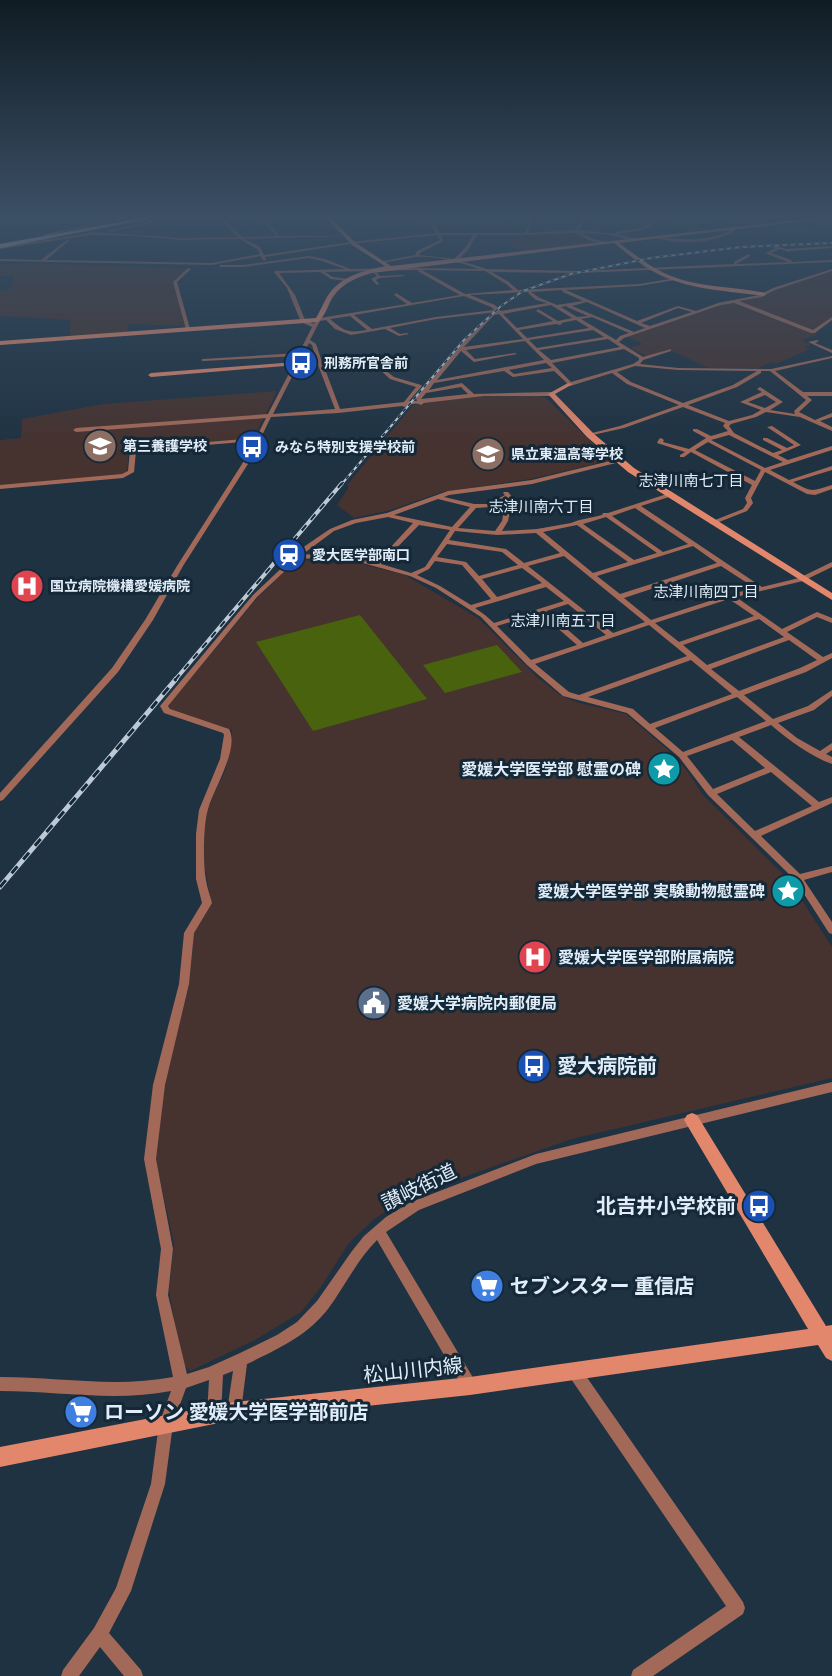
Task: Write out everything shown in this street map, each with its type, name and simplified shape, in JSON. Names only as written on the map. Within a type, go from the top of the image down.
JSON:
[{"type":"main road","points":[[0,343],[303,321],[316,323],[333,293]]},
{"type":"main road","points":[[757,293],[764,294]]},
{"type":"main road","points":[[151,375],[294,365]]},
{"type":"main road","points":[[570,384],[550,394],[618,461],[801,580],[832,597]]},
{"type":"main road","points":[[692,1120],[826,1335],[832,1352]]},
{"type":"main road","name":"松山川内線","points":[[0,1456],[234,1411],[470,1386],[826,1335]]},
{"type":"street","points":[[178,293],[188,329]]},
{"type":"street","points":[[292,293],[303,321]]},
{"type":"street","points":[[461,293],[489,304],[570,384],[635,365],[678,369],[771,370],[832,357]]},
{"type":"street","points":[[0,798],[115,670],[149,620],[258,439],[316,323],[326,318],[487,293]]},
{"type":"street","points":[[480,300],[497,293]]},
{"type":"street","points":[[530,293],[535,298],[554,305],[642,359]]},
{"type":"street","points":[[567,293],[650,328]]},
{"type":"street","points":[[396,294],[411,304]]},
{"type":"street","points":[[616,342],[633,333],[696,312],[764,294]]},
{"type":"street","points":[[733,301],[813,332],[829,323],[832,318]]},
{"type":"street","points":[[421,403],[418,399],[432,382],[472,335],[497,313],[585,302]]},
{"type":"street","points":[[326,318],[337,328],[351,334],[425,320],[538,310],[554,305]]},
{"type":"street","points":[[568,305],[633,333]]},
{"type":"street","points":[[636,323],[678,307],[696,312]]},
{"type":"street","points":[[386,308],[395,315]]},
{"type":"street","points":[[538,310],[587,341]]},
{"type":"street","points":[[362,312],[369,317]]},
{"type":"street","points":[[350,314],[371,330]]},
{"type":"street","points":[[516,329],[593,316]]},
{"type":"street","points":[[425,320],[434,325]]},
{"type":"street","points":[[407,323],[416,329]]},
{"type":"street","points":[[386,328],[399,335],[407,334]]},
{"type":"street","points":[[462,348],[592,329]]},
{"type":"street","points":[[472,335],[483,346]]},
{"type":"street","points":[[552,335],[584,355]]},
{"type":"street","points":[[537,349],[608,338]]},
{"type":"street","points":[[309,341],[315,344],[338,411]]},
{"type":"street","points":[[817,341],[810,342],[832,352]]},
{"type":"street","points":[[504,343],[526,365]]},
{"type":"street","points":[[462,348],[474,361],[515,354]]},
{"type":"street","points":[[432,382],[626,348]]},
{"type":"street","points":[[635,365],[642,359],[669,351]]},
{"type":"street","points":[[203,360],[300,354]]},
{"type":"street","points":[[815,361],[832,365]]},
{"type":"street","points":[[294,365],[332,362],[377,365],[392,378],[419,386],[404,405]]},
{"type":"street","points":[[505,369],[513,376],[555,369]]},
{"type":"street","points":[[590,435],[735,386],[748,376],[764,369]]},
{"type":"street","points":[[771,370],[809,400],[796,412],[797,416],[793,423]]},
{"type":"street","points":[[612,371],[629,383],[729,423],[766,410],[780,402],[763,391],[742,402],[766,410],[816,420],[832,427]]},
{"type":"street","points":[[424,392],[462,385],[472,395]]},
{"type":"street","points":[[76,430],[338,411],[421,403],[472,395],[550,394]]},
{"type":"street","points":[[801,394],[832,394]]},
{"type":"street","points":[[816,420],[832,415]]},
{"type":"street","points":[[729,423],[726,426],[732,432],[730,433]]},
{"type":"street","points":[[770,427],[798,445],[773,455]]},
{"type":"street","points":[[695,430],[764,470],[815,493],[832,487]]},
{"type":"street","points":[[682,456],[709,439],[730,433],[788,462]]},
{"type":"street","points":[[0,488],[123,476],[130,472],[133,450],[258,439]]},
{"type":"street","points":[[765,439],[787,450]]},
{"type":"street","points":[[661,440],[660,443],[690,451],[755,484]]},
{"type":"street","points":[[712,523],[745,510],[750,502],[748,498],[764,470],[832,448]]},
{"type":"street","points":[[69,1676],[100,1634],[123,1590],[158,1484],[166,1424],[181,1382],[162,1295],[167,1249],[150,1159],[159,1085],[184,984],[189,933],[207,903],[201,879],[202,810],[224,759],[228,735],[226,731],[167,711],[164,706],[255,596],[317,539],[332,530],[354,521],[388,515],[448,493],[532,482],[618,461]]},
{"type":"street","points":[[789,482],[832,468]]},
{"type":"street","points":[[497,533],[505,521],[507,510],[516,505],[501,486]]},
{"type":"street","points":[[388,515],[418,522],[497,533],[538,531],[670,495]]},
{"type":"street","points":[[436,497],[474,506],[489,506],[508,496]]},
{"type":"street","points":[[412,574],[427,568],[454,527],[474,506]]},
{"type":"street","points":[[636,506],[761,589]]},
{"type":"street","points":[[605,514],[662,554]]},
{"type":"street","points":[[378,564],[418,522]]},
{"type":"street","points":[[577,522],[633,563]]},
{"type":"street","points":[[538,531],[770,722],[794,740],[832,761]]},
{"type":"street","points":[[446,542],[504,550],[611,635]]},
{"type":"street","points":[[593,575],[694,544]]},
{"type":"street","points":[[479,578],[566,553]]},
{"type":"street","points":[[299,556],[378,564],[412,574],[471,607],[566,694],[605,702],[630,711],[682,755],[711,793],[798,878],[829,918],[832,930]]},
{"type":"street","points":[[434,559],[464,563],[496,600]]},
{"type":"street","points":[[619,597],[723,563]]},
{"type":"street","points":[[530,663],[730,596],[801,580],[832,564]]},
{"type":"street","points":[[471,607],[547,584]]},
{"type":"street","points":[[730,596],[822,660]]},
{"type":"street","points":[[493,625],[569,602]]},
{"type":"street","points":[[541,610],[581,645]]},
{"type":"street","points":[[782,632],[817,614],[832,621]]},
{"type":"street","points":[[677,645],[759,616]]},
{"type":"street","points":[[706,668],[789,638]]},
{"type":"street","points":[[650,727],[803,670],[832,655]]},
{"type":"street","points":[[578,698],[692,657]]},
{"type":"street","points":[[682,755],[811,708],[832,692]]},
{"type":"street","points":[[732,736],[818,806]]},
{"type":"street","points":[[819,755],[832,746]]},
{"type":"street","points":[[711,793],[772,768]]},
{"type":"street","points":[[755,835],[832,800]]},
{"type":"street","points":[[798,878],[832,869]]},
{"type":"street","name":"讃岐街道","points":[[0,1384],[138,1388],[181,1382],[216,1370],[280,1340],[307,1322],[329,1298],[357,1254],[396,1216],[415,1206],[536,1159],[832,1087]]},
{"type":"street","points":[[379,1231],[470,1386]]},
{"type":"street","points":[[234,1411],[241,1360]]},
{"type":"street","points":[[214,1415],[216,1370]]},
{"type":"street","points":[[574,1371],[737,1608],[639,1676]]},
{"type":"street","points":[[100,1634],[135,1676]]},
{"type":"shaded area","points":[[0,293],[176,293],[186,326],[129,324],[127,332],[74,336],[70,334],[70,320],[0,316]]},
{"type":"shaded area","points":[[770,293],[832,293],[832,317],[814,331],[735,301],[763,297]]},
{"type":"shaded area","points":[[730,302],[817,335],[801,340],[811,345],[805,347],[810,349],[776,364],[771,362],[759,368],[709,368],[668,349],[648,357],[630,348],[643,344],[628,337]]},
{"type":"shaded area","points":[[277,391],[254,438],[129,448],[127,472],[122,475],[0,486],[0,440],[21,438],[22,419],[103,404]]},
{"type":"shaded area","name":"県立東温高等学校","points":[[480,395],[546,398],[610,460],[531,479],[442,492],[391,510],[354,518],[337,505],[349,487],[347,485],[413,405]]},
{"type":"shaded area","points":[[298,559],[325,563],[362,564],[405,575],[478,618],[537,677],[560,695],[576,702],[626,714],[667,749],[688,772],[703,795],[789,880],[832,947],[832,1078],[572,1139],[410,1196],[374,1219],[349,1243],[321,1287],[301,1312],[255,1340],[190,1371],[182,1364],[169,1291],[174,1244],[155,1156],[166,1075],[188,990],[193,947],[192,934],[211,903],[204,862],[203,830],[207,809],[226,769],[232,730],[170,710],[169,704],[258,597]]},
{"type":"green space","points":[[360,615],[427,699],[313,731],[256,642]]},
{"type":"green space","points":[[497,645],[522,672],[445,693],[423,665]]},
{"type":"railway","points":[[341,485],[464,340],[501,306],[520,293]]},
{"type":"railway","points":[[175,680],[342,483]]},
{"type":"railway","points":[[0,887],[176,679]]},
{"type":"place","name":"刑務所官舎前","points":[[301,363]]},
{"type":"place","name":"第三養護学校","points":[[100,446]]},
{"type":"place","name":"みなら特別支援学校前","points":[[252,447]]},
{"type":"place","name":"県立東温高等学校","points":[[488,454]]},
{"type":"place","name":"愛大医学部南口","points":[[289,555]]},
{"type":"place","name":"国立病院機構愛媛病院","points":[[27,586]]},
{"type":"place","name":"愛媛大学医学部 慰霊の碑","points":[[664,769]]},
{"type":"place","name":"愛媛大学医学部 実験動物慰霊碑","points":[[788,891]]},
{"type":"place","name":"愛媛大学医学部附属病院","points":[[535,957]]},
{"type":"place","name":"愛媛大学病院内郵便局","points":[[374,1003]]},
{"type":"place","name":"愛大病院前","points":[[534,1066]]},
{"type":"place","name":"北吉井小学校前","points":[[759,1206]]},
{"type":"place","name":"セブンスター 重信店","points":[[487,1286]]},
{"type":"place","name":"ローソン 愛媛大学医学部前店","points":[[81,1412]]},
{"type":"district","name":"志津川南七丁目","points":[[691,481]]},
{"type":"district","name":"志津川南六丁目","points":[[541,507]]},
{"type":"district","name":"志津川南四丁目","points":[[706,592]]},
{"type":"district","name":"志津川南五丁目","points":[[563,621]]}]
